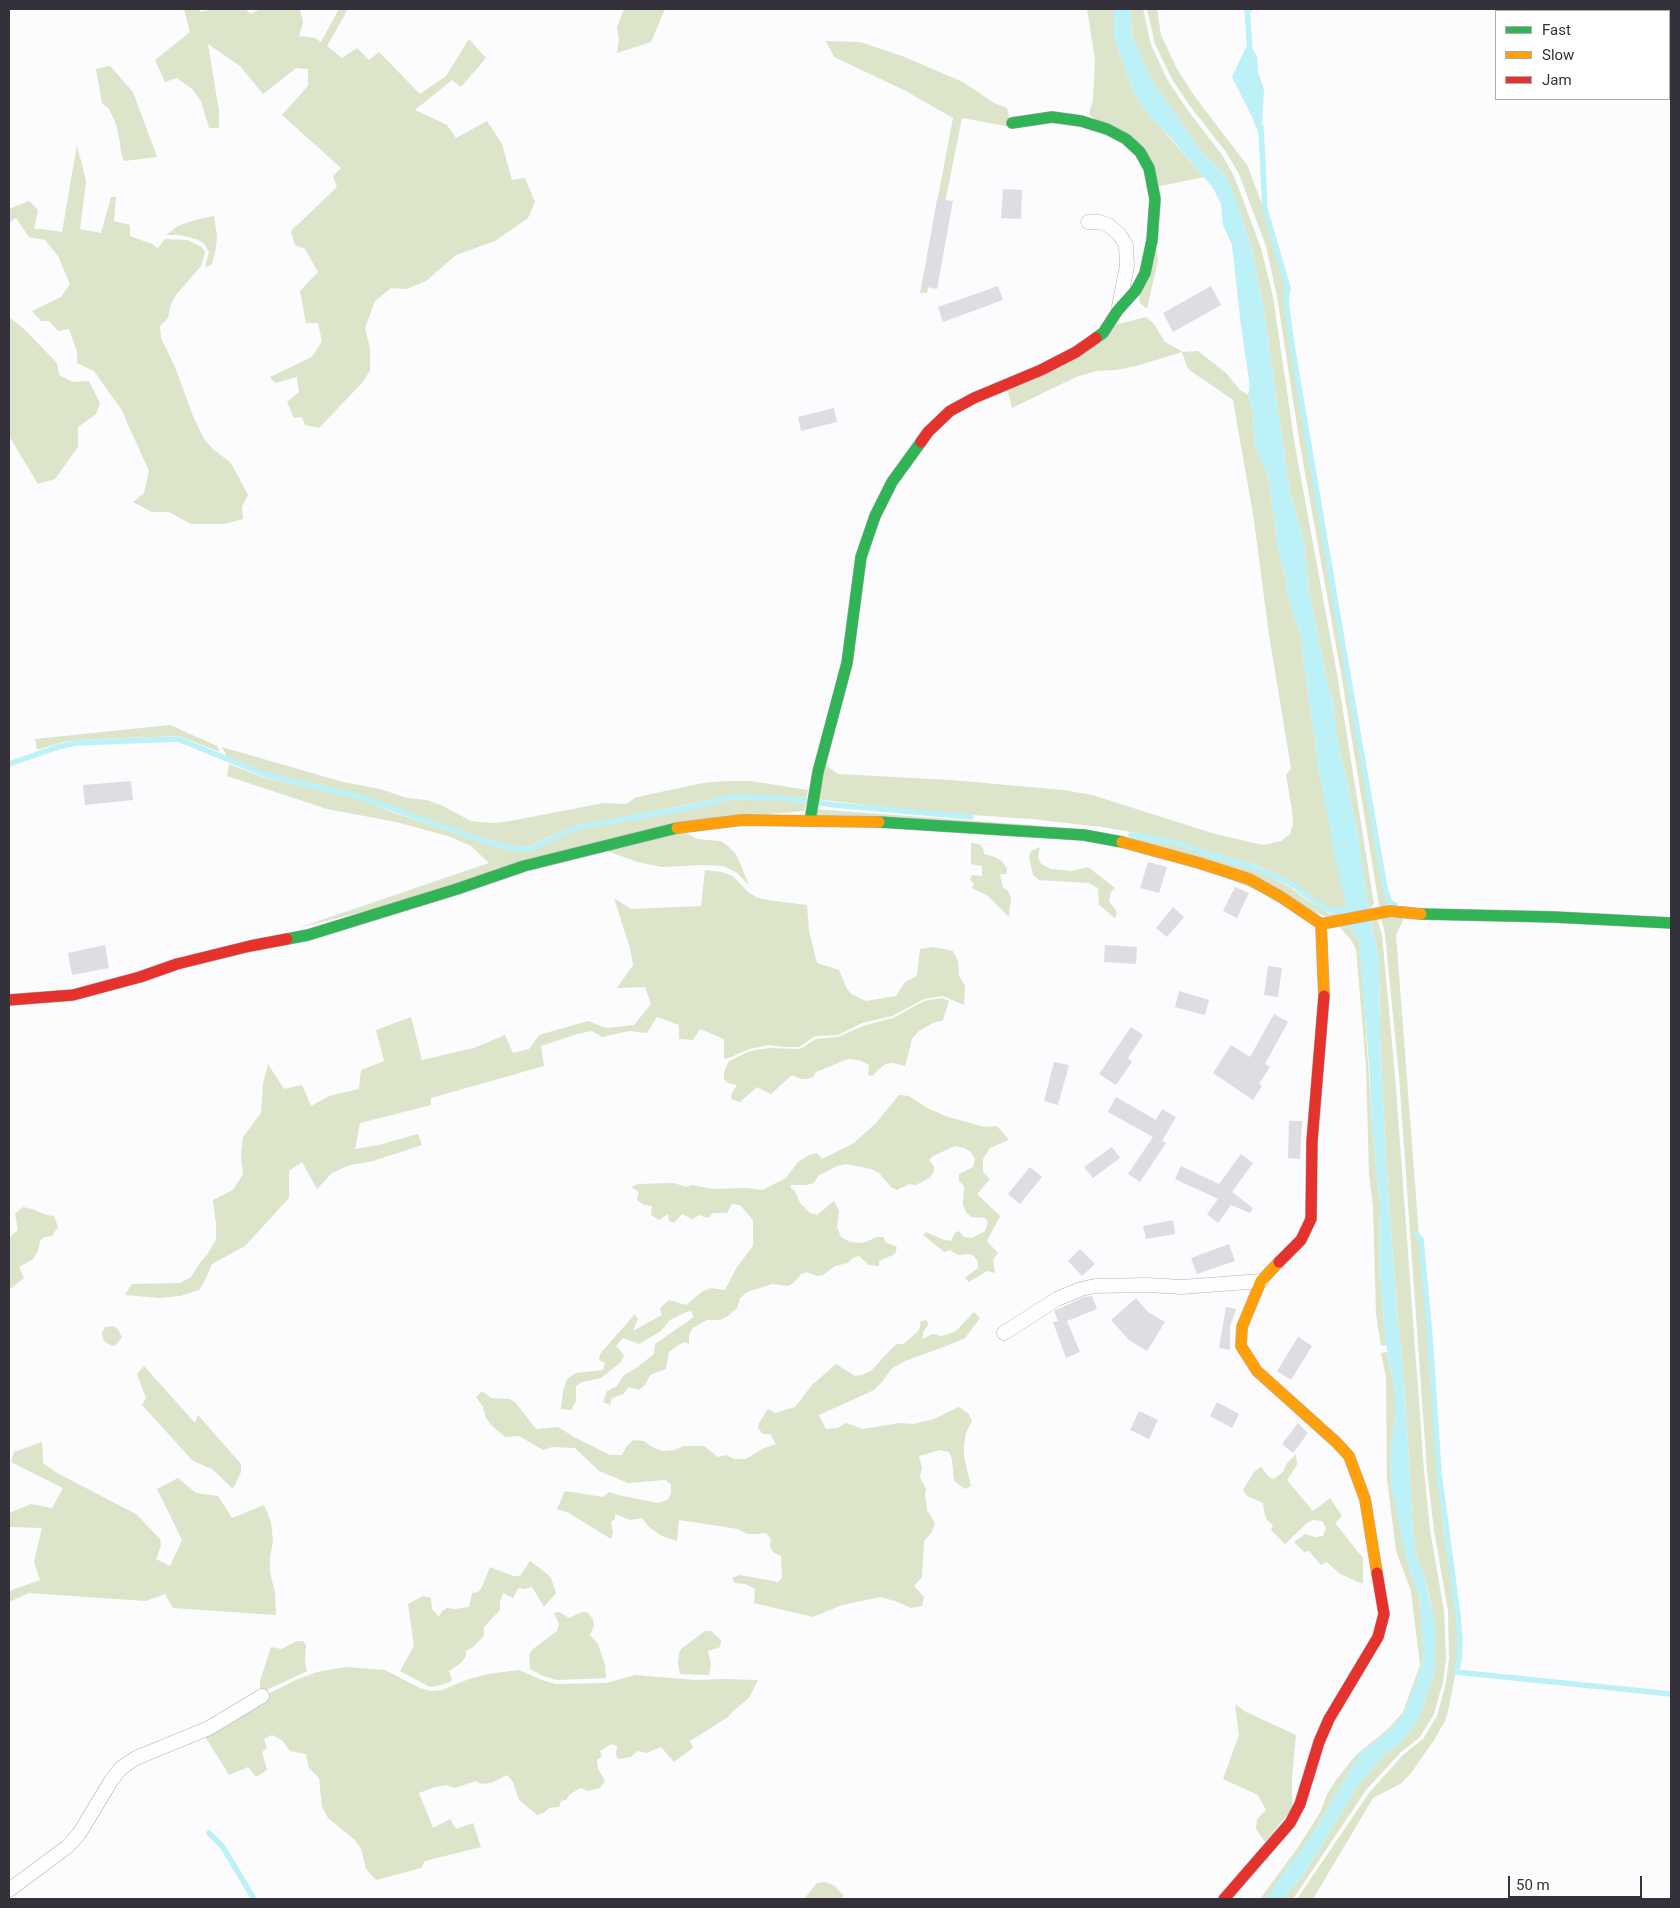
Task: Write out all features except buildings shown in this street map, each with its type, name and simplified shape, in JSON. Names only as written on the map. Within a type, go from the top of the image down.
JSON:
[{"type":"street","points":[[810,816],[812,796],[847,664],[861,557],[874,516],[892,482],[928,432],[950,411],[974,398],[1041,370],[1076,352],[1103,333],[1118,310],[1136,290],[1145,272],[1152,240],[1155,199],[1149,168],[1140,152],[1126,139],[1107,128],[1082,121],[1052,117],[1012,123]]},
{"type":"street","points":[[1088,222],[1099,222],[1108,225],[1119,234],[1126,245],[1127,266],[1124,292],[1118,310]]},
{"type":"street","points":[[9,1000],[73,995],[140,977],[177,964],[250,946],[308,935],[524,866],[674,828],[742,820],[810,816],[872,822],[1023,830],[1117,841],[1199,863],[1249,879],[1281,897],[1321,924],[1390,911],[1434,915],[1554,917],[1671,923]]},
{"type":"street","points":[[1224,1899],[1290,1822],[1300,1804],[1319,1742],[1329,1719],[1378,1637],[1384,1614],[1365,1499],[1350,1456],[1257,1371],[1241,1346],[1242,1327],[1260,1281],[1301,1240],[1311,1219],[1312,1141],[1325,990],[1321,924]]},
{"type":"street","points":[[1004,1333],[1057,1299],[1082,1288],[1148,1285],[1182,1287],[1260,1281]]},
{"type":"street","points":[[9,1890],[67,1847],[79,1834],[110,1780],[121,1768],[136,1758],[209,1728],[262,1696]]},
{"type":"green space","points":[[184,9],[199,9],[201,12],[213,9],[245,9],[251,14],[260,9],[300,9],[303,22],[299,36],[315,38],[321,42],[339,9],[348,9],[327,46],[342,58],[357,48],[369,60],[379,52],[420,94],[446,76],[469,39],[486,58],[461,87],[452,80],[415,110],[447,125],[456,138],[487,121],[502,144],[512,180],[525,178],[535,202],[528,218],[495,241],[456,255],[426,281],[407,289],[391,288],[375,301],[365,328],[370,348],[370,371],[361,384],[319,428],[305,425],[302,417],[294,418],[287,402],[299,392],[297,377],[275,383],[270,377],[312,357],[322,341],[318,323],[306,323],[300,291],[318,272],[305,249],[295,245],[291,231],[337,187],[333,176],[341,168],[282,115],[308,86],[308,69],[296,68],[263,94],[240,66],[208,44],[219,111],[219,128],[209,128],[201,101],[192,89],[177,78],[165,82],[155,60],[190,32]]},
{"type":"green space","points":[[624,9],[665,9],[651,42],[617,53],[619,40],[617,27]]},
{"type":"green space","points":[[1087,9],[1114,9],[1114,38],[1132,88],[1142,106],[1204,177],[1156,187],[1152,167],[1089,114],[1093,100],[1095,59]]},
{"type":"green space","points":[[1130,9],[1143,9],[1151,45],[1168,81],[1222,155],[1234,176],[1261,248],[1273,297],[1295,446],[1337,674],[1374,904],[1369,909],[1356,824],[1336,731],[1333,700],[1327,681],[1309,590],[1303,537],[1290,493],[1264,311],[1252,249],[1240,212],[1224,174],[1202,152],[1151,79],[1132,35]]},
{"type":"green space","points":[[1147,9],[1157,9],[1161,35],[1177,69],[1195,97],[1247,165],[1264,209],[1284,275],[1287,288],[1285,301],[1291,346],[1384,890],[1389,903],[1380,911],[1341,673],[1300,445],[1277,296],[1266,246],[1239,174],[1226,152],[1190,106],[1172,79],[1155,44]]},
{"type":"green space","points":[[826,41],[860,42],[902,56],[963,82],[994,103],[1007,108],[1011,127],[962,118],[927,293],[920,293],[953,118],[904,90],[834,57]]},
{"type":"green space","points":[[110,66],[133,92],[157,157],[124,161],[116,124],[109,109],[102,103],[96,69]]},
{"type":"green space","points":[[77,145],[86,181],[80,229],[101,233],[111,197],[116,197],[114,221],[130,225],[130,236],[158,248],[165,239],[187,240],[202,247],[205,252],[201,266],[175,296],[168,318],[160,326],[161,338],[175,367],[193,416],[204,439],[231,463],[248,495],[242,507],[243,519],[224,524],[191,524],[169,512],[152,512],[133,502],[144,493],[149,471],[121,409],[94,371],[77,363],[77,352],[69,329],[58,331],[49,321],[41,321],[32,311],[61,297],[70,284],[58,256],[45,240],[29,237],[16,218],[9,223],[9,209],[29,201],[38,210],[34,229],[62,232]]},
{"type":"green space","points":[[214,216],[217,236],[216,248],[212,264],[205,268],[209,252],[204,244],[197,239],[179,235],[166,235],[178,226]]},
{"type":"green space","points":[[1155,241],[1158,260],[1147,309],[1140,303],[1139,292]]},
{"type":"green space","points":[[9,317],[23,328],[57,363],[59,375],[73,382],[89,381],[100,403],[96,414],[78,427],[78,447],[55,479],[38,484],[9,436]]},
{"type":"green space","points":[[1146,317],[1154,324],[1165,342],[1183,352],[1198,351],[1226,373],[1240,390],[1248,395],[1253,412],[1255,447],[1268,475],[1279,552],[1289,602],[1300,632],[1319,771],[1347,907],[1344,913],[1330,918],[1124,839],[819,818],[814,809],[1031,825],[1176,844],[1206,856],[1258,871],[1290,887],[1329,914],[1345,908],[1332,908],[1321,904],[1293,882],[1257,865],[1206,851],[1176,840],[1102,827],[1031,819],[928,812],[815,799],[824,764],[838,774],[951,780],[1063,790],[1092,795],[1215,834],[1263,845],[1281,841],[1290,834],[1293,824],[1286,775],[1291,768],[1269,635],[1254,520],[1233,400],[1188,369],[1182,352],[1136,366],[1096,371],[1076,377],[1012,408],[1007,388],[1111,326]]},
{"type":"green space","points":[[170,725],[217,746],[220,752],[179,736],[76,740],[37,750],[35,739]]},
{"type":"green space","points":[[222,747],[343,782],[380,789],[407,798],[427,800],[471,821],[480,822],[510,821],[604,803],[624,804],[634,798],[703,783],[750,781],[808,790],[806,798],[732,795],[579,825],[545,838],[531,846],[514,847],[479,837],[358,794],[270,774],[228,759]]},
{"type":"green space","points":[[229,764],[268,779],[357,798],[392,812],[513,851],[532,850],[580,829],[684,811],[733,799],[783,800],[806,804],[804,811],[745,816],[298,928],[489,863],[471,846],[448,836],[396,822],[327,809],[227,776]]},
{"type":"green space","points":[[684,832],[697,839],[721,841],[729,847],[736,854],[749,885],[737,873],[724,866],[662,867],[638,862],[604,850]]},
{"type":"green space","points":[[971,843],[979,844],[983,848],[984,854],[1002,861],[1007,869],[1006,874],[1000,874],[1003,888],[1008,891],[1011,897],[1009,917],[988,896],[972,888],[974,884],[970,880],[972,875],[982,876],[982,866],[971,864]]},
{"type":"green space","points":[[1040,847],[1038,857],[1041,864],[1051,869],[1071,871],[1088,867],[1115,888],[1111,892],[1109,901],[1117,912],[1115,918],[1099,905],[1098,888],[1089,883],[1039,880],[1033,875],[1029,857],[1031,851]]},
{"type":"green space","points":[[705,870],[722,872],[733,876],[748,892],[758,898],[807,905],[809,931],[817,963],[839,970],[851,994],[866,1001],[896,996],[905,982],[917,976],[920,949],[933,947],[953,951],[958,961],[959,976],[965,986],[964,1005],[943,996],[924,999],[892,1016],[862,1023],[838,1035],[815,1036],[799,1047],[769,1045],[749,1049],[724,1059],[724,1039],[700,1029],[693,1040],[679,1039],[679,1025],[657,1017],[647,1033],[629,1031],[602,1037],[592,1031],[541,1046],[544,1066],[431,1098],[431,1105],[360,1123],[355,1149],[379,1145],[418,1134],[422,1145],[373,1161],[350,1165],[332,1173],[317,1189],[302,1162],[289,1171],[289,1198],[245,1246],[212,1264],[199,1290],[180,1296],[159,1298],[125,1295],[132,1284],[180,1283],[191,1277],[207,1255],[216,1240],[213,1200],[233,1190],[243,1174],[241,1155],[243,1137],[261,1113],[263,1084],[268,1064],[284,1089],[302,1085],[311,1106],[329,1096],[359,1089],[361,1070],[384,1061],[376,1030],[411,1017],[422,1060],[474,1048],[505,1035],[513,1053],[529,1049],[539,1035],[588,1021],[606,1028],[634,1025],[651,1004],[645,987],[617,988],[633,965],[630,948],[614,898],[631,909],[701,906]]},
{"type":"green space","points":[[1381,916],[1405,916],[1396,935],[1419,1236],[1417,1233],[1415,1235],[1420,1239],[1429,1338],[1437,1473],[1457,1616],[1458,1660],[1445,1721],[1434,1740],[1402,1783],[1373,1798],[1313,1899],[1297,1899],[1369,1793],[1403,1755],[1423,1739],[1437,1716],[1446,1683],[1449,1658],[1448,1611],[1434,1530],[1427,1470],[1399,1076],[1385,934]]},
{"type":"green space","points":[[1377,919],[1382,935],[1395,1076],[1424,1471],[1430,1530],[1444,1611],[1446,1658],[1443,1682],[1434,1714],[1420,1737],[1401,1752],[1366,1790],[1293,1899],[1283,1899],[1304,1874],[1357,1787],[1383,1756],[1400,1743],[1418,1721],[1435,1671],[1431,1603],[1425,1578],[1416,1555],[1413,1530],[1404,1378],[1398,1324],[1386,1161],[1380,1033],[1379,958],[1371,920]]},
{"type":"green space","points":[[1344,924],[1355,933],[1359,942],[1361,956],[1372,1124],[1380,1204],[1379,1266],[1386,1345],[1381,1346],[1376,1314],[1366,1066],[1356,949],[1339,926]]},
{"type":"green space","points":[[942,998],[949,1001],[943,1020],[919,1031],[912,1039],[905,1066],[893,1063],[885,1064],[873,1076],[868,1075],[869,1065],[859,1060],[848,1059],[816,1072],[813,1077],[806,1079],[792,1075],[771,1094],[757,1087],[740,1102],[731,1099],[737,1085],[728,1083],[724,1079],[724,1072],[729,1061],[750,1051],[769,1048],[800,1049],[816,1039],[838,1037],[863,1026],[893,1018],[924,1001]]},
{"type":"green space","points":[[899,1095],[909,1096],[927,1108],[948,1117],[985,1127],[997,1126],[1009,1140],[990,1148],[983,1159],[983,1172],[990,1179],[977,1194],[1000,1216],[987,1241],[998,1253],[993,1259],[995,1273],[987,1271],[969,1282],[965,1278],[978,1268],[978,1262],[974,1256],[969,1254],[958,1255],[950,1250],[944,1252],[923,1235],[926,1232],[951,1241],[955,1233],[959,1231],[964,1237],[972,1238],[985,1231],[988,1222],[985,1218],[971,1217],[963,1205],[964,1186],[959,1181],[959,1174],[973,1167],[975,1159],[971,1152],[955,1146],[933,1156],[929,1160],[934,1166],[934,1172],[929,1178],[916,1185],[909,1184],[897,1190],[891,1187],[879,1173],[871,1169],[846,1164],[837,1166],[818,1176],[814,1183],[791,1185],[800,1203],[810,1213],[817,1215],[834,1201],[839,1211],[837,1227],[841,1237],[850,1242],[863,1243],[877,1237],[884,1237],[885,1242],[897,1247],[895,1254],[879,1261],[879,1266],[869,1265],[859,1256],[854,1257],[848,1263],[835,1266],[823,1275],[817,1276],[807,1272],[801,1274],[795,1282],[788,1286],[772,1284],[747,1292],[740,1298],[737,1308],[728,1316],[720,1320],[707,1320],[693,1328],[689,1334],[689,1344],[685,1342],[680,1344],[669,1352],[666,1369],[650,1375],[645,1385],[639,1390],[629,1387],[623,1394],[612,1398],[610,1405],[603,1402],[607,1391],[617,1386],[624,1375],[654,1354],[655,1344],[694,1317],[691,1311],[684,1313],[670,1320],[661,1331],[639,1344],[623,1338],[616,1346],[624,1355],[621,1362],[601,1378],[582,1382],[576,1386],[576,1401],[571,1410],[561,1409],[563,1391],[567,1379],[576,1373],[603,1370],[605,1363],[599,1360],[600,1354],[635,1314],[638,1319],[633,1331],[662,1315],[660,1308],[669,1300],[686,1305],[703,1291],[711,1288],[725,1290],[737,1267],[753,1246],[753,1220],[740,1205],[732,1204],[727,1213],[713,1213],[708,1218],[699,1215],[692,1219],[682,1214],[674,1223],[669,1221],[668,1214],[659,1220],[651,1215],[652,1206],[644,1205],[637,1200],[639,1192],[631,1187],[638,1184],[674,1183],[686,1187],[693,1185],[712,1189],[747,1188],[762,1190],[786,1178],[798,1162],[809,1155],[817,1153],[822,1159],[854,1143],[876,1123]]},
{"type":"green space","points":[[23,1207],[54,1216],[58,1227],[52,1236],[44,1237],[40,1241],[38,1251],[33,1259],[19,1267],[24,1278],[9,1290],[9,1238],[18,1230],[15,1214]]},
{"type":"green space","points":[[974,1312],[980,1318],[965,1338],[905,1361],[892,1368],[874,1390],[819,1415],[826,1429],[837,1428],[846,1423],[863,1429],[900,1423],[913,1424],[934,1419],[959,1407],[968,1413],[972,1421],[966,1433],[964,1446],[964,1457],[971,1486],[965,1489],[954,1481],[952,1459],[949,1452],[940,1450],[919,1456],[922,1468],[920,1477],[926,1489],[927,1510],[935,1523],[932,1532],[924,1541],[922,1577],[914,1586],[924,1597],[922,1606],[911,1608],[880,1597],[842,1605],[813,1617],[754,1603],[755,1589],[745,1584],[735,1583],[732,1578],[740,1575],[778,1582],[782,1578],[781,1556],[773,1552],[770,1546],[771,1539],[766,1533],[747,1534],[738,1529],[679,1520],[677,1541],[662,1536],[649,1527],[642,1518],[630,1520],[615,1514],[615,1519],[611,1522],[613,1532],[611,1539],[569,1513],[557,1509],[565,1491],[603,1497],[609,1492],[658,1503],[667,1500],[671,1494],[671,1484],[665,1480],[628,1483],[599,1471],[575,1448],[552,1447],[543,1450],[519,1436],[505,1437],[486,1418],[483,1407],[476,1397],[482,1391],[491,1398],[509,1399],[515,1402],[536,1429],[558,1427],[610,1455],[622,1455],[626,1447],[633,1440],[644,1441],[662,1451],[674,1450],[684,1446],[704,1446],[718,1457],[726,1455],[734,1459],[746,1459],[762,1449],[776,1444],[770,1434],[763,1434],[758,1428],[768,1409],[775,1413],[795,1407],[812,1385],[836,1364],[855,1376],[862,1375],[871,1371],[897,1344],[903,1344],[914,1335],[919,1330],[921,1321],[927,1320],[928,1325],[923,1332],[922,1339],[933,1334],[941,1336],[958,1329]]},
{"type":"green space","points":[[112,1326],[117,1328],[122,1337],[113,1346],[103,1340],[102,1333],[105,1327]]},
{"type":"green space","points":[[1387,1352],[1395,1393],[1395,1414],[1390,1458],[1392,1489],[1409,1568],[1420,1599],[1422,1665],[1405,1712],[1391,1729],[1362,1752],[1315,1830],[1274,1890],[1265,1899],[1260,1899],[1299,1846],[1321,1811],[1327,1794],[1336,1780],[1356,1755],[1388,1729],[1403,1712],[1420,1665],[1411,1591],[1396,1551],[1387,1479],[1386,1378],[1381,1353]]},
{"type":"green space","points":[[144,1366],[195,1423],[198,1415],[241,1464],[241,1472],[233,1489],[212,1469],[193,1461],[142,1405],[146,1398],[137,1374]]},
{"type":"green space","points":[[42,1442],[43,1463],[57,1473],[136,1514],[160,1539],[161,1546],[156,1559],[170,1566],[182,1540],[157,1489],[178,1478],[196,1493],[218,1496],[232,1518],[264,1505],[271,1522],[273,1541],[270,1572],[275,1593],[276,1615],[173,1608],[165,1594],[146,1601],[29,1593],[9,1602],[9,1591],[40,1580],[34,1562],[42,1528],[9,1527],[9,1513],[31,1504],[52,1508],[63,1488],[11,1462],[14,1452]]},
{"type":"green space","points":[[1296,1454],[1297,1465],[1287,1480],[1313,1511],[1330,1498],[1342,1516],[1335,1523],[1363,1558],[1363,1584],[1340,1574],[1327,1562],[1321,1565],[1309,1551],[1304,1552],[1294,1542],[1305,1534],[1315,1537],[1323,1536],[1326,1528],[1322,1521],[1313,1520],[1307,1523],[1285,1544],[1271,1530],[1273,1525],[1267,1520],[1263,1503],[1247,1496],[1243,1490],[1254,1472],[1261,1467],[1269,1477],[1274,1479],[1283,1472],[1287,1463]]},
{"type":"green space","points":[[530,1561],[551,1578],[556,1593],[544,1607],[532,1587],[518,1588],[513,1598],[503,1593],[500,1610],[484,1627],[484,1636],[466,1651],[466,1656],[461,1663],[449,1671],[452,1681],[430,1687],[400,1671],[414,1646],[408,1604],[423,1596],[431,1598],[432,1609],[439,1617],[442,1611],[447,1608],[469,1607],[472,1593],[478,1592],[482,1587],[490,1567],[513,1576],[520,1576]]},
{"type":"green space","points":[[559,1612],[569,1618],[582,1612],[587,1612],[593,1619],[594,1626],[590,1635],[598,1644],[605,1665],[606,1678],[557,1680],[543,1676],[530,1669],[529,1654],[557,1631],[559,1624],[554,1613]]},
{"type":"green space","points":[[705,1631],[711,1631],[721,1640],[720,1647],[708,1651],[711,1664],[709,1675],[680,1674],[678,1663],[681,1649]]},
{"type":"green space","points":[[297,1641],[303,1641],[306,1645],[305,1661],[307,1671],[260,1693],[260,1681],[271,1647],[281,1649]]},
{"type":"green space","points":[[345,1667],[385,1670],[420,1688],[430,1691],[442,1690],[469,1679],[488,1674],[519,1670],[556,1684],[607,1683],[635,1675],[695,1680],[758,1680],[749,1698],[728,1717],[690,1741],[693,1748],[674,1762],[661,1747],[646,1753],[638,1751],[631,1757],[618,1759],[616,1754],[617,1746],[611,1744],[600,1751],[602,1756],[597,1760],[598,1769],[605,1781],[600,1788],[588,1791],[581,1788],[570,1794],[566,1800],[561,1801],[559,1807],[549,1808],[537,1815],[519,1800],[513,1782],[507,1775],[491,1783],[482,1784],[476,1781],[455,1788],[446,1785],[419,1793],[433,1828],[450,1819],[456,1829],[473,1823],[481,1847],[425,1861],[421,1868],[376,1880],[366,1869],[361,1849],[355,1840],[328,1818],[322,1807],[319,1778],[309,1768],[306,1754],[290,1751],[282,1740],[272,1735],[264,1739],[267,1748],[262,1752],[267,1770],[256,1777],[248,1767],[229,1775],[206,1738],[201,1735],[262,1697],[296,1680],[317,1672]]},
{"type":"green space","points":[[1235,1704],[1246,1712],[1296,1735],[1292,1777],[1292,1809],[1265,1842],[1256,1829],[1257,1819],[1266,1810],[1258,1795],[1223,1779],[1239,1735]]},
{"type":"green space","points":[[825,1882],[835,1886],[843,1895],[842,1899],[804,1899],[817,1883]]},
{"type":"water","points":[[1114,9],[1130,9],[1132,35],[1151,79],[1202,152],[1224,174],[1232,188],[1252,249],[1264,311],[1290,493],[1303,537],[1309,590],[1327,681],[1333,700],[1336,731],[1356,824],[1379,958],[1380,1033],[1386,1161],[1398,1324],[1404,1378],[1413,1530],[1416,1555],[1425,1578],[1436,1630],[1435,1671],[1418,1721],[1400,1743],[1383,1756],[1357,1787],[1304,1874],[1283,1899],[1265,1899],[1315,1830],[1362,1752],[1391,1729],[1405,1712],[1422,1665],[1420,1599],[1402,1541],[1392,1489],[1390,1458],[1395,1414],[1395,1393],[1386,1345],[1379,1266],[1380,1204],[1372,1124],[1359,942],[1355,933],[1344,924],[1344,913],[1347,907],[1337,867],[1319,771],[1300,632],[1289,602],[1279,552],[1268,475],[1255,447],[1253,412],[1248,395],[1250,387],[1232,245],[1223,225],[1221,204],[1213,188],[1171,138],[1153,120],[1142,106],[1132,88],[1114,38]]},
{"type":"water","points":[[1248,43],[1257,56],[1258,72],[1264,89],[1261,141],[1253,119],[1232,77]]},
{"type":"waterway","points":[[1250,9],[1247,9],[1250,51]]},
{"type":"waterway","points":[[1261,127],[1265,209],[1288,288],[1286,301],[1292,346],[1385,889],[1390,902],[1395,905]]},
{"type":"waterway","points":[[9,764],[75,743],[178,739],[269,776],[357,796],[478,839],[514,849],[532,849],[579,827],[683,809],[732,797],[783,798],[835,805],[971,817]]},
{"type":"waterway","points":[[1131,835],[1175,842],[1256,868],[1292,884],[1320,906],[1332,911],[1353,908]]},
{"type":"waterway","points":[[1416,1234],[1421,1239],[1439,1473],[1458,1616],[1460,1640],[1456,1672],[1671,1694]]},
{"type":"waterway","points":[[209,1833],[223,1847],[254,1899]]},
{"type":"traffic: fast","points":[[1012,123],[1052,117],[1081,121],[1107,129],[1126,139],[1140,152],[1149,168],[1155,199],[1152,240],[1145,273],[1136,290],[1118,310],[1103,333],[1096,338]]},
{"type":"traffic: fast","points":[[810,821],[818,772],[847,663],[861,557],[875,516],[892,482],[921,442]]},
{"type":"traffic: fast","points":[[879,822],[1084,835],[1122,842]]},
{"type":"traffic: fast","points":[[287,939],[308,935],[457,889],[524,866],[677,828]]},
{"type":"traffic: fast","points":[[1421,914],[1554,917],[1671,923]]},
{"type":"traffic: slow","points":[[677,828],[742,820],[879,822]]},
{"type":"traffic: slow","points":[[1122,842],[1249,879],[1281,897],[1321,924],[1390,911],[1421,914]]},
{"type":"traffic: slow","points":[[1321,924],[1324,996]]},
{"type":"traffic: slow","points":[[1279,1262],[1261,1281],[1242,1327],[1241,1346],[1257,1371],[1349,1456],[1365,1499],[1377,1573]]},
{"type":"traffic: jam","points":[[921,442],[928,432],[950,411],[974,398],[1041,370],[1076,352],[1096,338]]},
{"type":"traffic: jam","points":[[9,1000],[73,995],[140,977],[177,964],[287,939]]},
{"type":"traffic: jam","points":[[1279,1262],[1301,1240],[1311,1219],[1312,1141],[1324,996]]},
{"type":"traffic: jam","points":[[1224,1899],[1290,1823],[1300,1804],[1319,1742],[1329,1719],[1378,1637],[1384,1614],[1377,1573]]}]
